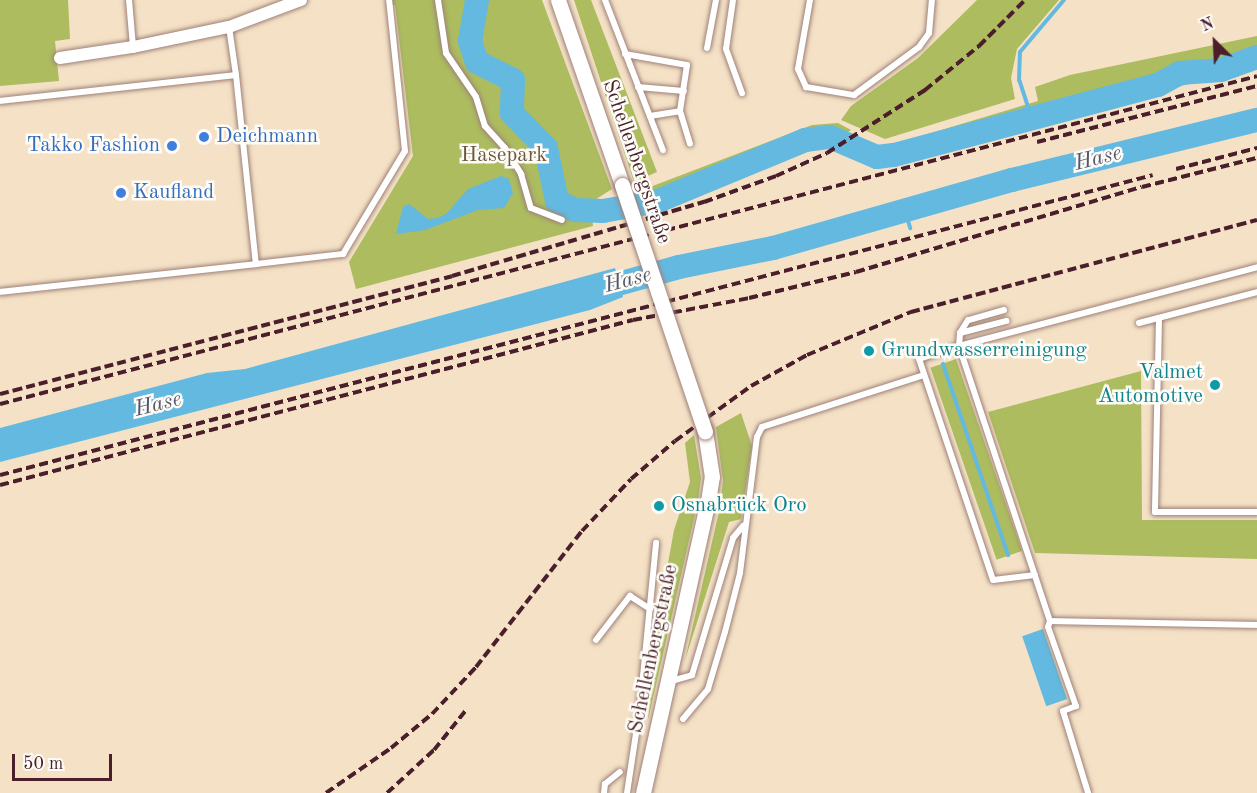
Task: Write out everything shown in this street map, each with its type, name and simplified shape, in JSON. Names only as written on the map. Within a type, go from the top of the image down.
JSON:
[{"type":"street","points":[[60,58],[133,47],[229,27],[301,0]]},
{"type":"street","name":"Schellenbergstraße","points":[[558,0],[705,431],[712,477],[644,793]]},
{"type":"lane","points":[[129,0],[133,47]]},
{"type":"lane","points":[[438,0],[446,53],[476,97],[485,126],[505,148],[521,174],[531,208],[562,220]]},
{"type":"lane","points":[[605,0],[663,150]]},
{"type":"lane","points":[[707,48],[716,0]]},
{"type":"lane","points":[[733,0],[726,49],[742,93]]},
{"type":"lane","points":[[810,0],[798,69],[806,87],[854,95],[919,47],[929,33],[932,0]]},
{"type":"lane","points":[[0,292],[343,254],[405,151],[390,3]]},
{"type":"lane","points":[[229,27],[256,264]]},
{"type":"lane","points":[[625,54],[686,64],[680,111],[690,143]]},
{"type":"lane","points":[[0,101],[236,75]]},
{"type":"lane","points":[[638,87],[684,91]]},
{"type":"lane","points":[[650,116],[680,111]]},
{"type":"lane","points":[[1035,575],[993,580],[919,359],[959,346],[1257,267]]},
{"type":"lane","points":[[1139,323],[1257,292]]},
{"type":"lane","points":[[1004,310],[968,320],[960,333],[959,346],[1050,621],[1047,627],[1076,706],[1063,711],[1088,793]]},
{"type":"lane","points":[[1159,318],[1155,513],[1257,512]]},
{"type":"lane","points":[[960,333],[1006,321]]},
{"type":"lane","points":[[683,719],[708,689],[740,573],[744,524],[758,437],[762,427],[924,375]]},
{"type":"lane","points":[[668,682],[692,675],[733,538],[744,524]]},
{"type":"lane","points":[[627,793],[656,543]]},
{"type":"lane","points":[[596,640],[630,596],[650,609]]},
{"type":"lane","points":[[1050,621],[1257,625]]},
{"type":"lane","points":[[604,793],[605,784],[620,772]]},
{"type":"green space","points":[[0,0],[68,0],[70,39],[55,41],[59,81],[0,86]]},
{"type":"green space","name":"Hasepark","points":[[389,0],[542,0],[612,189],[590,203],[593,226],[356,289],[349,262],[413,156],[395,5],[390,5]]},
{"type":"green space","points":[[574,0],[591,0],[657,172],[634,182]]},
{"type":"green space","points":[[977,0],[1059,0],[1017,49],[1011,78],[1015,99],[885,139],[841,120],[851,106],[918,58]]},
{"type":"green space","points":[[1257,36],[1257,67],[1024,125],[874,169],[861,154],[1038,101],[1035,87],[1070,75]]},
{"type":"green space","points":[[838,123],[851,130],[836,140],[805,140],[641,205],[637,192],[812,125]]},
{"type":"green space","points":[[956,359],[1022,551],[997,560],[930,368]]},
{"type":"green space","points":[[1141,371],[1142,520],[1257,520],[1257,559],[1035,553],[988,412]]},
{"type":"green space","points":[[741,413],[752,446],[741,519],[729,522],[685,660],[720,507],[723,480],[716,427]]},
{"type":"green space","points":[[694,435],[701,478],[698,501],[648,720],[655,635],[674,530],[690,482],[685,443]]},
{"type":"water","points":[[501,176],[509,179],[513,193],[504,208],[478,210],[425,230],[396,234],[403,207],[409,204],[428,219],[438,218],[447,213],[468,189]]},
{"type":"water","points":[[615,268],[623,297],[590,310],[0,462],[0,428],[207,373],[245,369]]},
{"type":"water","points":[[1043,629],[1067,699],[1046,706],[1022,636]]},
{"type":"waterway","name":"Hase","points":[[477,0],[470,41],[477,62],[513,80],[512,113],[546,148],[557,201],[575,210],[603,211],[658,201],[805,140],[830,137],[877,157],[894,155],[1158,85],[1180,73],[1221,70],[1257,57]]},
{"type":"waterway","points":[[1031,116],[1019,80],[1020,52],[1064,0]]},
{"type":"waterway","name":"Hase","points":[[589,292],[679,267],[773,248],[1012,180],[1257,120]]},
{"type":"waterway","points":[[905,210],[910,228]]},
{"type":"waterway","points":[[943,364],[1008,555]]},
{"type":"railway","points":[[0,394],[452,276],[704,202],[776,176],[827,153],[925,90],[979,46],[1025,0]]},
{"type":"railway","points":[[0,404],[1257,76]]},
{"type":"railway","points":[[1037,142],[1257,86]]},
{"type":"railway","points":[[1176,169],[1257,148]]},
{"type":"railway","points":[[0,485],[633,320],[749,298],[856,272],[1142,187],[1257,158]]},
{"type":"railway","points":[[0,475],[1153,175]]},
{"type":"railway","points":[[326,793],[391,748],[432,714],[476,667],[582,531],[631,479],[675,441],[751,386],[807,355],[911,312],[1257,220]]},
{"type":"railway","points":[[387,793],[434,750],[466,710]]},
{"type":"place","name":"Deichmann","points":[[204,137]]},
{"type":"place","name":"Takko Fashion","points":[[172,146]]},
{"type":"place","name":"Kaufland","points":[[121,193]]},
{"type":"place","name":"Grundwasserreinigung","points":[[869,351]]},
{"type":"place","name":"Valmet Automotive","points":[[1215,385]]},
{"type":"place","name":"Osnabrück Oro","points":[[659,506]]}]
